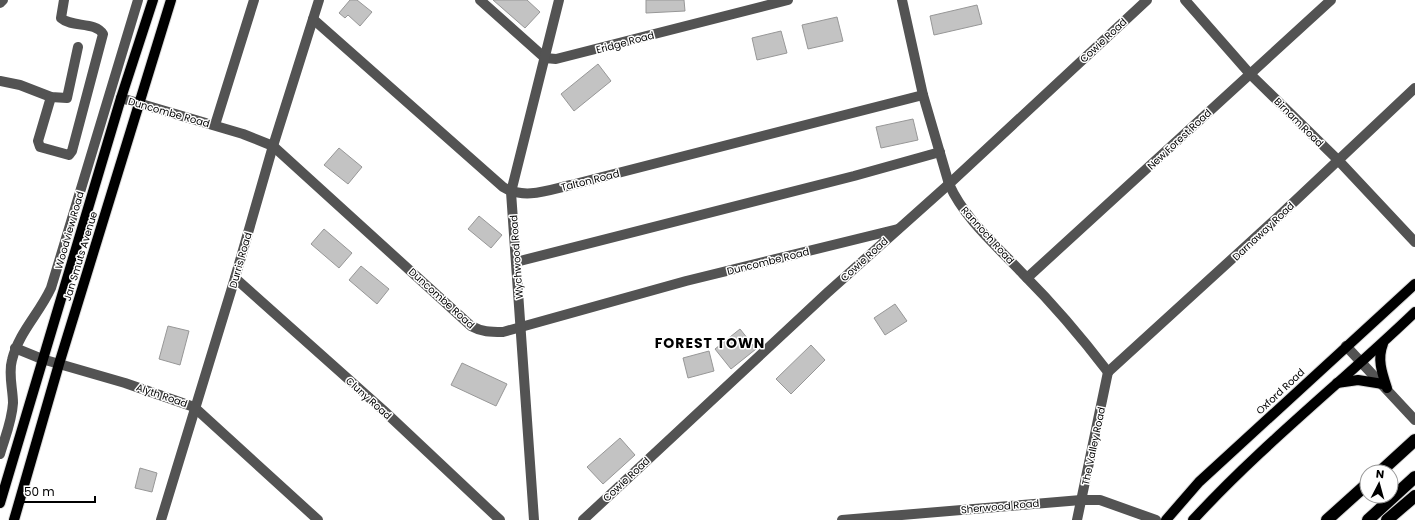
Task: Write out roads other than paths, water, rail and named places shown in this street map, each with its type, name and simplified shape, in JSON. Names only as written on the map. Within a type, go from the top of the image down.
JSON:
[{"type":"highway","points":[[1389,464],[1415,440]]},
{"type":"highway","points":[[1368,520],[1415,477]]},
{"type":"highway","points":[[1327,520],[1359,491]]},
{"type":"highway","points":[[1387,520],[1415,496]]},
{"type":"main road","name":"Jan Smuts Avenue","points":[[0,503],[121,98],[153,0]]},
{"type":"main road","name":"Jan Smuts Avenue","points":[[14,520],[59,364],[171,0]]},
{"type":"main road","name":"Oxford Road","points":[[1166,520],[1199,482],[1415,284]]},
{"type":"main road","points":[[1193,520],[1230,480],[1335,384],[1362,362],[1415,312]]},
{"type":"main road","points":[[1335,384],[1358,380],[1385,386],[1380,358],[1384,342]]},
{"type":"street","points":[[0,3],[3,0]]},
{"type":"street","points":[[51,97],[38,141],[40,147],[69,155],[72,151],[104,34],[96,28],[66,22],[61,18],[60,14],[64,0]]},
{"type":"street","name":"Woodview Road","points":[[0,454],[5,421],[13,402],[11,362],[15,348],[20,335],[46,300],[51,288],[138,0]]},
{"type":"street","points":[[215,125],[254,0]]},
{"type":"street","name":"Durris Road","points":[[161,520],[194,407],[235,278],[273,146],[319,0]]},
{"type":"street","points":[[480,0],[545,58]]},
{"type":"street","name":"Wychwood Road","points":[[534,520],[511,192],[559,0]]},
{"type":"street","name":"Eridge Road","points":[[545,58],[556,59],[574,56],[788,0]]},
{"type":"street","name":"Rannoch Road","points":[[902,0],[923,95],[949,184],[955,198],[968,216],[1027,278],[1108,372]]},
{"type":"street","name":"Cowie Road","points":[[583,520],[1147,0]]},
{"type":"street","name":"Birnam Road","points":[[1185,0],[1250,74],[1338,160],[1415,242]]},
{"type":"street","name":"New Forest Road","points":[[1027,278],[1331,0]]},
{"type":"street","points":[[313,19],[511,192]]},
{"type":"street","points":[[0,81],[20,84],[51,97],[67,98],[78,47]]},
{"type":"street","name":"Darnaway Road","points":[[1108,372],[1415,88]]},
{"type":"street","name":"Talton Road","points":[[511,192],[533,194],[563,187],[923,95]]},
{"type":"street","name":"Duncombe Road","points":[[121,98],[215,125],[260,140],[273,146],[471,326],[481,331],[503,332],[686,281],[898,229]]},
{"type":"street","points":[[516,262],[940,152]]},
{"type":"street","name":"Cluny Road","points":[[235,278],[383,410],[500,520]]},
{"type":"street","points":[[1346,346],[1385,386],[1415,420]]},
{"type":"street","name":"Alyth Road","points":[[15,348],[42,359],[125,383],[194,407],[318,520]]},
{"type":"street","name":"The Valley Road","points":[[1077,520],[1108,372]]},
{"type":"street","name":"Sherwood Road","points":[[842,520],[1081,500],[1100,500],[1156,520]]},
{"type":"district","name":"FOREST TOWN","points":[[710,343]]}]
